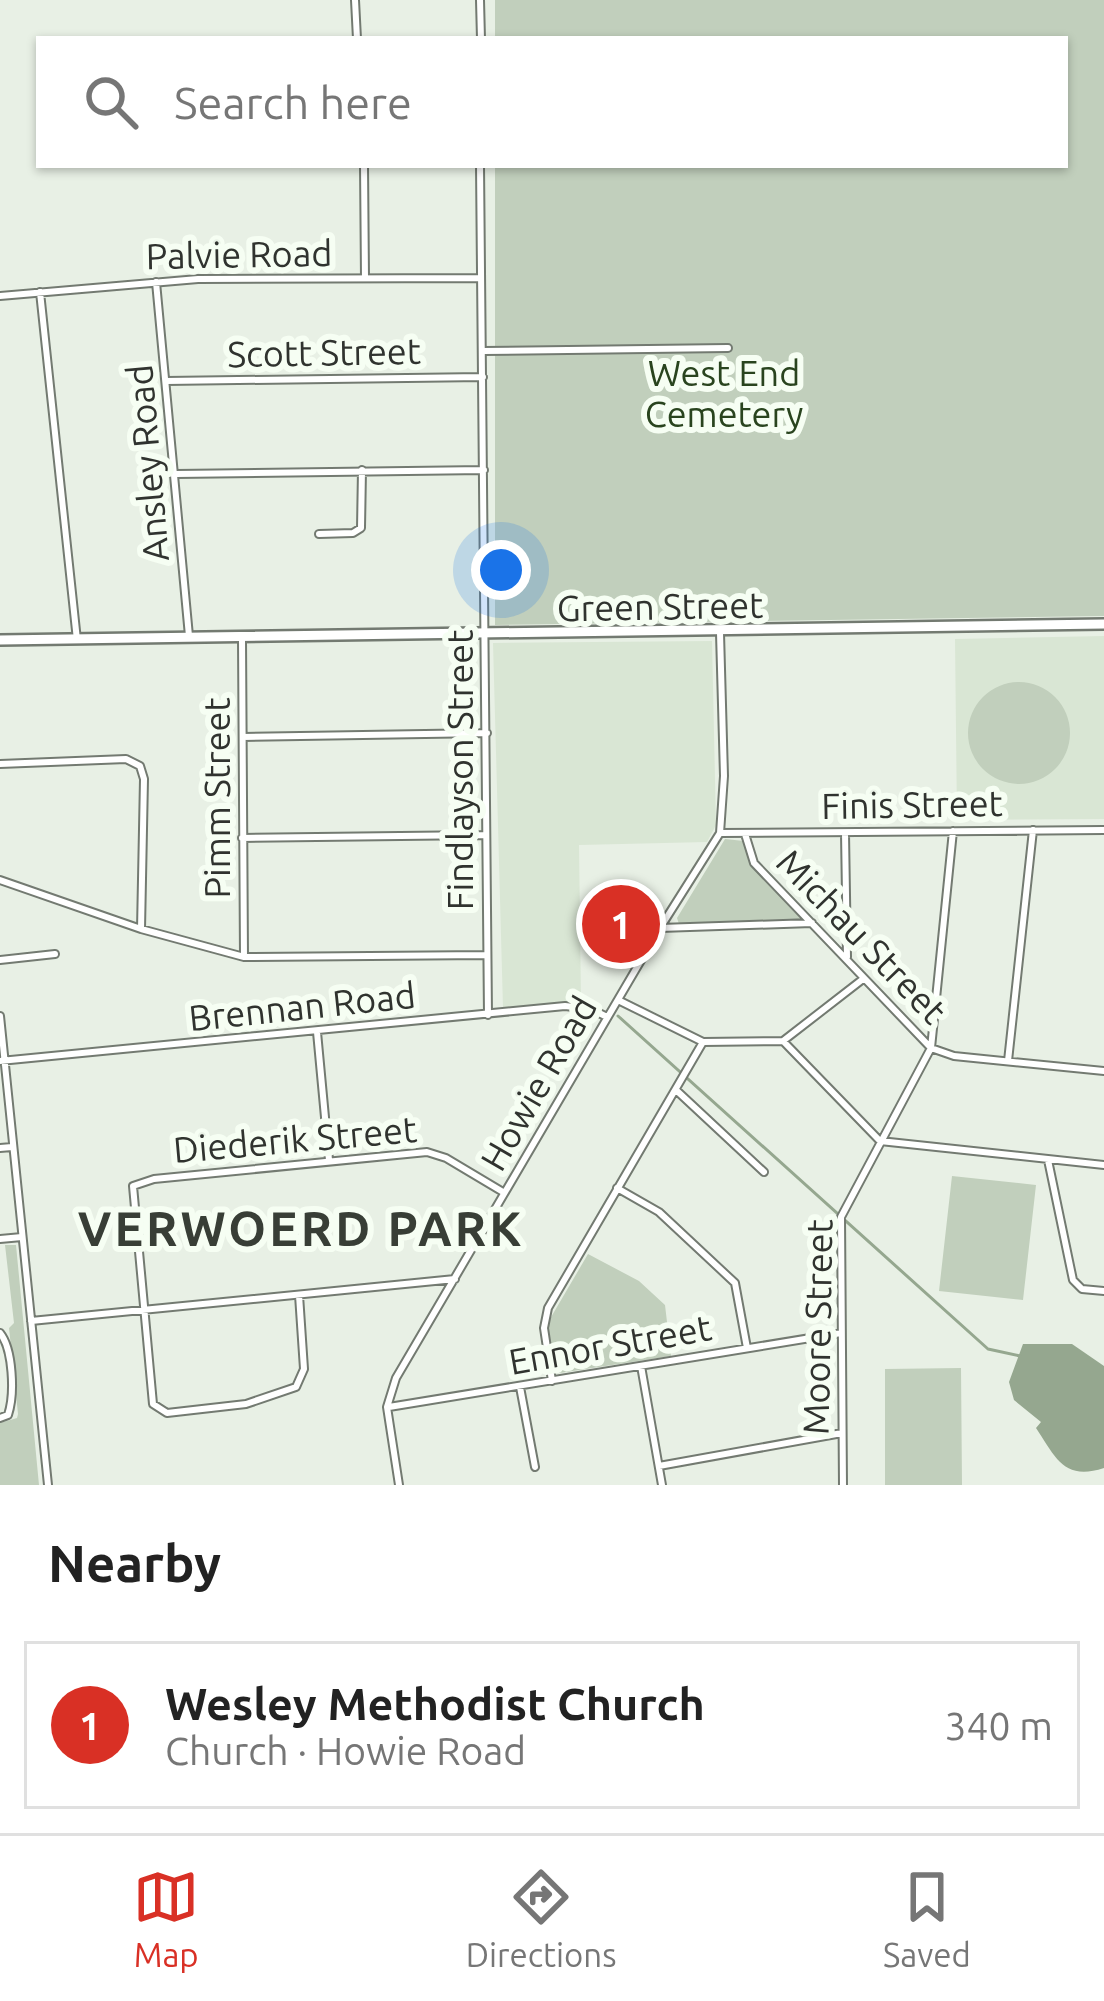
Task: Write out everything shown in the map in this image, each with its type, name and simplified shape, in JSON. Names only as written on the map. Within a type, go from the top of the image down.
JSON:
[{"type":"street","points":[[356,0],[357,36]]},
{"type":"street","points":[[480,0],[481,36]]},
{"type":"street","points":[[364,168],[365,278]]},
{"type":"street","name":"Findlayson Street","points":[[480,168],[488,1015]]},
{"type":"street","name":"Palvie Road","points":[[0,296],[156,282],[480,278]]},
{"type":"street","name":"Ansley Road","points":[[156,282],[189,639]]},
{"type":"street","points":[[40,292],[77,640]]},
{"type":"street","points":[[482,350],[728,348]]},
{"type":"street","name":"Scott Street","points":[[166,381],[483,376]]},
{"type":"street","points":[[319,534],[353,533],[361,528],[362,470]]},
{"type":"street","points":[[176,474],[485,470]]},
{"type":"street","name":"Green Street","points":[[0,640],[1104,624]]},
{"type":"street","name":"Howie Road","points":[[387,1407],[396,1378],[720,833],[724,776],[720,633]]},
{"type":"street","name":"Pimm Street","points":[[242,639],[244,958]]},
{"type":"street","points":[[243,737],[487,733]]},
{"type":"street","points":[[0,764],[126,759],[140,766],[144,779],[140,929]]},
{"type":"street","points":[[1009,1061],[1034,830]]},
{"type":"street","name":"Finis Street","points":[[720,833],[1104,830]]},
{"type":"street","points":[[931,1048],[953,831]]},
{"type":"street","points":[[845,832],[847,961]]},
{"type":"street","name":"Michau Street","points":[[745,834],[754,862],[931,1048],[954,1055],[1104,1070]]},
{"type":"street","points":[[242,838],[484,835]]},
{"type":"street","points":[[0,880],[140,929],[244,958],[486,956]]},
{"type":"street","points":[[660,928],[812,923]]},
{"type":"street","points":[[0,960],[55,954]]},
{"type":"street","points":[[618,1000],[703,1042],[783,1042],[863,979]]},
{"type":"street","name":"Brennan Road","points":[[2,1061],[565,1006],[608,1017]]},
{"type":"street","points":[[0,1016],[48,1485]]},
{"type":"street","points":[[317,1032],[329,1160]]},
{"type":"street","points":[[552,1381],[544,1317],[703,1042]]},
{"type":"street","points":[[783,1042],[880,1142],[1104,1166]]},
{"type":"street","name":"Moore Street","points":[[843,1485],[841,1217],[931,1048]]},
{"type":"street","points":[[676,1090],[764,1172]]},
{"type":"street","points":[[0,1148],[12,1147]]},
{"type":"street","name":"Diederik Street","points":[[142,1309],[131,1195],[135,1183],[434,1153],[505,1193]]},
{"type":"street","points":[[1048,1160],[1073,1280],[1082,1289],[1104,1291]]},
{"type":"street","points":[[617,1188],[659,1212],[735,1283],[747,1348]]},
{"type":"street","points":[[0,1239],[22,1238]]},
{"type":"street","points":[[31,1321],[455,1279]]},
{"type":"street","points":[[142,1309],[153,1404],[166,1413],[246,1404],[296,1387],[304,1369],[299,1294]]},
{"type":"street","name":"Ennor Street","points":[[387,1407],[841,1333]]},
{"type":"street","points":[[2,1334],[12,1401],[2,1418]]},
{"type":"street","points":[[641,1366],[662,1485]]},
{"type":"street","points":[[520,1387],[535,1467]]},
{"type":"street","points":[[387,1407],[399,1485]]},
{"type":"street","points":[[658,1466],[842,1433]]},
{"type":"shaded area","points":[[1104,636],[1104,819],[957,820],[955,639]]},
{"type":"shaded area","points":[[712,641],[716,825],[707,842],[579,845],[581,1001],[503,1008],[493,643]]},
{"type":"shaded area","points":[[1023,1344],[1072,1344],[1104,1366],[1104,1468],[1079,1471],[1062,1464],[1036,1428],[1041,1422],[1014,1400],[1009,1382]]},
{"type":"green space","name":"West End Cemetery","points":[[495,0],[1104,0],[1104,616],[495,625],[495,168],[1068,168],[1068,36],[495,36]]},
{"type":"green space","points":[[1019,682],[1039,686],[1055,697],[1066,713],[1070,733],[1066,753],[1055,769],[1039,780],[1019,784],[999,780],[983,769],[972,753],[968,733],[972,713],[983,697],[999,686]]},
{"type":"green space","points":[[725,839],[744,841],[750,862],[804,919],[679,924],[677,918]]},
{"type":"green space","points":[[952,1176],[1036,1185],[1023,1300],[939,1291]]},
{"type":"green space","points":[[5,1245],[16,1245],[39,1485],[0,1485],[0,1423],[18,1414]]},
{"type":"green space","points":[[588,1254],[639,1281],[665,1305],[671,1356],[553,1374],[547,1324]]},
{"type":"green space","points":[[961,1368],[962,1485],[885,1485],[885,1369]]},
{"type":"waterway","points":[[618,1016],[988,1349],[1020,1356]]},
{"type":"place","name":"Wesley Methodist Church","points":[[621,924]]},
{"type":"district","name":"VERWOERD PARK","points":[[301,1228]]}]
